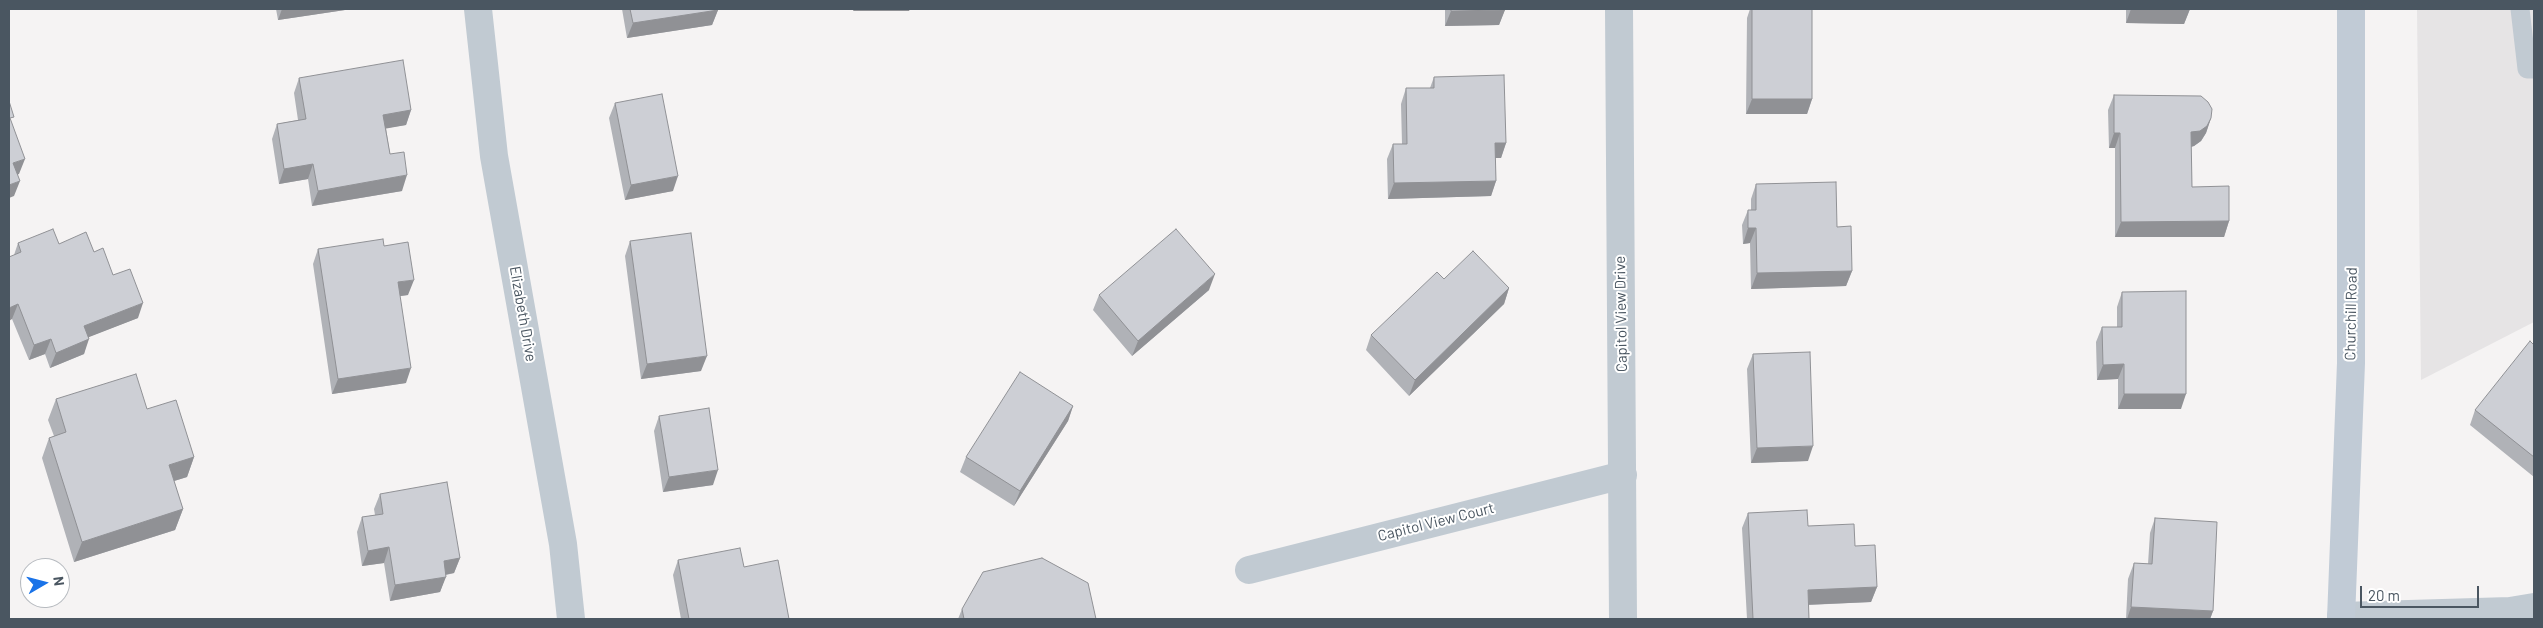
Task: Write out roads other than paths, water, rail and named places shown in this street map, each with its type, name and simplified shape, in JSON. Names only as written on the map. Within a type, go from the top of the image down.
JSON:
[{"type":"street","name":"Elizabeth Drive","points":[[478,9],[494,156],[564,544],[571,619]]},
{"type":"street","name":"Capitol View Drive","points":[[1619,9],[1623,619]]},
{"type":"street","name":"Churchill Road","points":[[2341,618],[2351,363],[2351,9]]},
{"type":"street","name":"Capitol View Court","points":[[1249,570],[1623,475]]},
{"type":"street","points":[[2341,618],[2510,611],[2534,607]]},
{"type":"lane","points":[[2520,9],[2527,69],[2534,68]]}]
